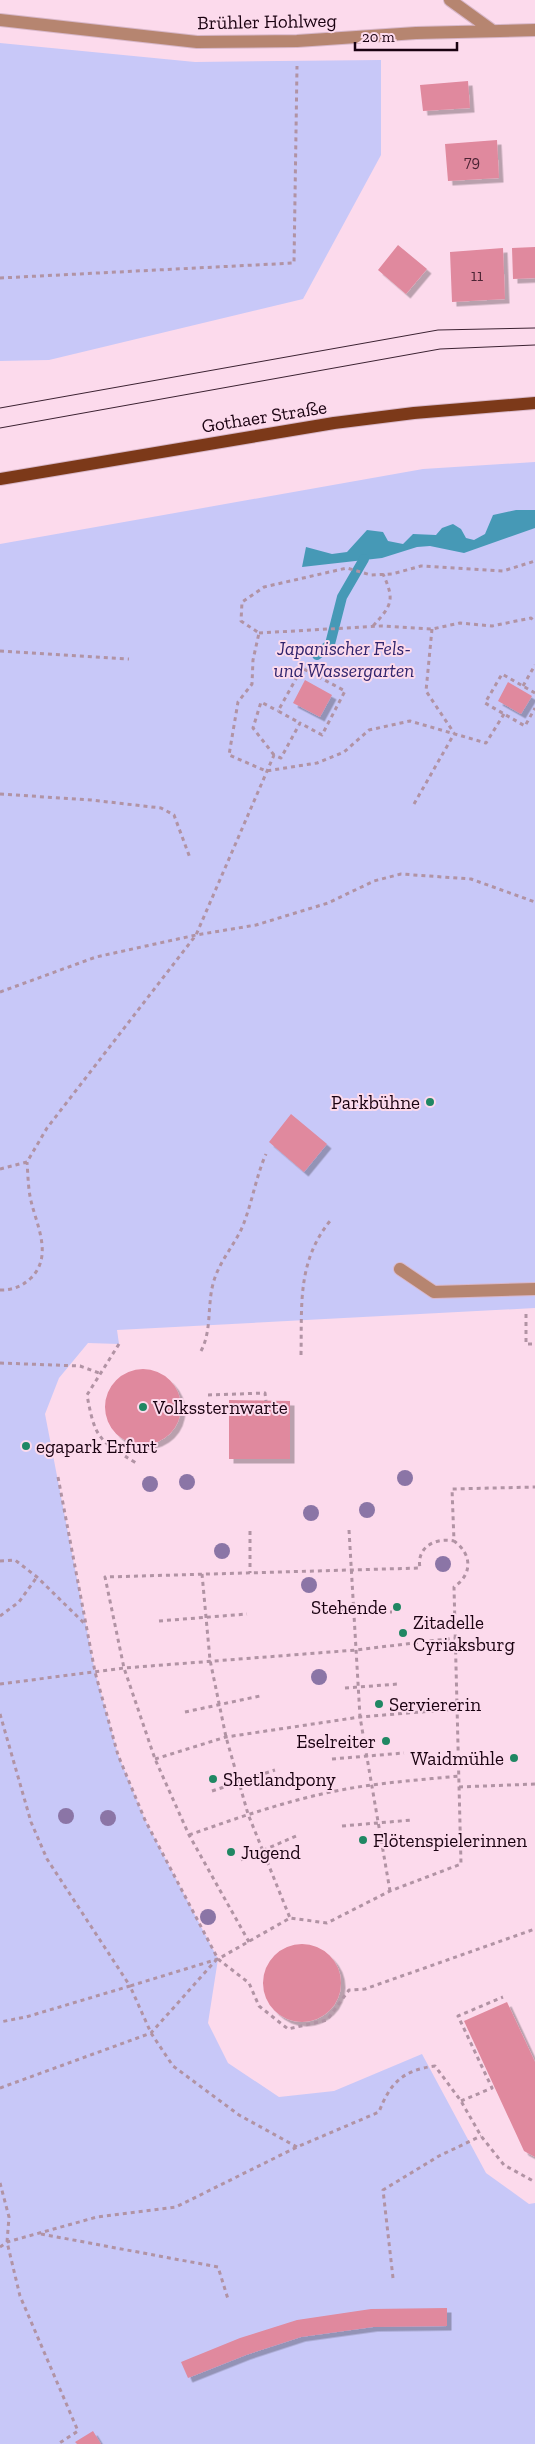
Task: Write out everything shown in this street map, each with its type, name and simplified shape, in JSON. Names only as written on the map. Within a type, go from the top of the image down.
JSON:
[{"type":"main road","name":"Gothaer Straße","points":[[0,479],[334,423],[414,412],[535,402]]},
{"type":"street","points":[[450,0],[493,31]]},
{"type":"street","name":"Brühler Hohlweg","points":[[0,20],[197,42],[297,41],[416,33],[535,30]]},
{"type":"street","points":[[400,1269],[434,1292],[530,1289]]},
{"type":"path","points":[[0,278],[294,263],[297,41]]},
{"type":"path","points":[[535,561],[504,570],[421,566],[392,574],[371,575],[347,568],[264,587],[242,602],[242,621],[259,633],[316,629],[339,630],[373,626],[432,629],[460,623],[492,626],[531,618],[535,622]]},
{"type":"path","points":[[373,626],[387,610],[392,593],[383,574]]},
{"type":"path","points":[[432,629],[426,691],[454,734]]},
{"type":"path","points":[[259,633],[253,660],[252,684],[238,702],[229,755],[266,771],[316,762],[344,752],[369,730],[410,721],[486,743],[504,714]]},
{"type":"path","points":[[0,651],[129,659]]},
{"type":"path","points":[[523,686],[535,665]]},
{"type":"path","points":[[278,711],[302,668],[345,691],[322,735],[300,723],[278,711],[261,702],[253,728],[274,755],[281,758],[300,723]]},
{"type":"path","points":[[535,693],[502,674],[485,703],[525,726],[535,708]]},
{"type":"path","points":[[414,804],[454,734]]},
{"type":"path","points":[[0,1290],[13,1290],[25,1283],[36,1272],[42,1258],[40,1233],[30,1200],[27,1162],[47,1128],[196,935],[274,755]]},
{"type":"path","points":[[0,794],[91,800],[161,808],[174,815],[190,858]]},
{"type":"path","points":[[0,992],[96,957],[196,935],[256,926],[328,903],[374,881],[401,874],[470,878],[535,902]]},
{"type":"path","points":[[201,1351],[207,1339],[213,1284],[251,1205],[260,1168],[266,1154]]},
{"type":"path","points":[[0,1169],[27,1162]]},
{"type":"path","points":[[301,1355],[302,1296],[308,1259],[321,1233],[330,1221]]},
{"type":"path","points":[[530,1289],[526,1344],[535,1344]]},
{"type":"path","points":[[119,1344],[99,1373],[87,1395],[92,1426],[106,1445],[136,1463]]},
{"type":"path","points":[[0,1363],[80,1366],[99,1373]]},
{"type":"path","points":[[208,1395],[265,1393],[266,1401]]},
{"type":"path","points":[[58,1477],[95,1672],[118,1754],[145,1820],[218,1959],[249,1984],[259,2006],[288,2029],[327,2020],[349,1990],[365,1989],[535,1929]]},
{"type":"path","points":[[454,1541],[452,1489],[535,1487]]},
{"type":"path","points":[[348,1530],[360,1717],[390,1892]]},
{"type":"path","points":[[250,1531],[250,1573]]},
{"type":"path","points":[[0,2022],[26,2017],[218,1959],[249,1942],[290,1918],[327,1923],[390,1892],[461,1864],[454,1587],[462,1582],[468,1567],[465,1552],[454,1541],[437,1540],[430,1544],[420,1557],[420,1568],[106,1577],[124,1668],[155,1759],[189,1835],[249,1942]]},
{"type":"path","points":[[0,1561],[15,1560],[37,1577],[86,1625]]},
{"type":"path","points":[[202,1574],[210,1660],[226,1737],[248,1814],[290,1918]]},
{"type":"path","points":[[0,1616],[19,1602],[37,1577]]},
{"type":"path","points":[[318,1610],[392,1612]]},
{"type":"path","points":[[159,1621],[248,1614]]},
{"type":"path","points":[[0,1684],[124,1668],[356,1650],[455,1638]]},
{"type":"path","points":[[346,1688],[398,1684]]},
{"type":"path","points":[[185,1712],[260,1696]]},
{"type":"path","points":[[155,1759],[226,1737],[360,1717],[457,1709]]},
{"type":"path","points":[[0,1714],[31,1822],[47,1859],[130,1986],[151,2033],[173,2066],[239,2115],[297,2147]]},
{"type":"path","points":[[332,1758],[404,1753]]},
{"type":"path","points":[[212,1791],[275,1770]]},
{"type":"path","points":[[189,1835],[248,1814],[297,1800],[371,1785],[459,1776]]},
{"type":"path","points":[[459,1786],[535,1784]]},
{"type":"path","points":[[342,1826],[412,1820]]},
{"type":"path","points":[[241,1860],[296,1836]]},
{"type":"path","points":[[0,2088],[151,2033],[218,1959]]},
{"type":"path","points":[[461,2101],[492,2088],[458,2016],[503,1997]]},
{"type":"path","points":[[0,2247],[7,2242],[97,2218],[176,2207],[297,2147],[379,2112],[385,2095],[397,2082],[415,2069],[434,2066],[461,2101],[481,2136],[504,2165],[535,2182]]},
{"type":"path","points":[[393,2278],[383,2190],[439,2156],[481,2136]]},
{"type":"path","points":[[0,2183],[9,2217],[7,2242],[20,2296],[78,2431],[65,2442],[58,2444]]},
{"type":"path","points":[[40,2233],[218,2267],[228,2299]]},
{"type":"green space","points":[[0,43],[195,62],[381,60],[381,155],[303,299],[49,360],[0,361]]},
{"type":"green space","name":"egapark Erfurt","points":[[535,462],[535,1308],[117,1330],[119,1344],[88,1343],[59,1378],[45,1414],[95,1672],[118,1755],[145,1820],[218,1959],[208,2023],[228,2063],[279,2097],[334,2091],[422,2054],[486,2173],[529,2204],[535,2203],[535,2444],[0,2444],[0,544],[423,469]]},
{"type":"shaded area","points":[[516,510],[535,510],[535,528],[464,553],[430,546],[417,547],[382,558],[302,567],[306,547],[332,554],[347,552],[367,530],[383,532],[388,541],[403,544],[413,534],[436,535],[442,528],[453,524],[461,529],[466,538],[474,540],[485,534],[493,515]]},
{"type":"building","points":[[468,81],[470,108],[423,111],[420,85]]},
{"type":"building","points":[[497,140],[499,178],[448,181],[445,144]]},
{"type":"building","points":[[398,245],[427,269],[406,294],[378,270]]},
{"type":"building","points":[[535,247],[535,278],[513,279],[512,248]]},
{"type":"building","points":[[503,248],[505,299],[452,302],[450,252]]},
{"type":"building","points":[[305,680],[332,695],[320,717],[293,703]]},
{"type":"building","points":[[508,682],[532,696],[521,714],[498,701]]},
{"type":"building","points":[[291,1114],[327,1144],[304,1172],[269,1142]]},
{"type":"building","name":"Volkssternwarte","points":[[136,1369],[150,1369],[164,1375],[175,1386],[181,1400],[178,1422],[170,1434],[150,1445],[136,1445],[122,1439],[111,1428],[105,1414],[105,1400],[111,1386],[122,1375]]},
{"type":"building","points":[[229,1400],[290,1401],[290,1459],[229,1459]]},
{"type":"building","points":[[302,1944],[317,1947],[334,1961],[338,1968],[341,1983],[338,1998],[324,2015],[317,2019],[302,2022],[287,2019],[270,2005],[266,1998],[263,1983],[266,1968],[280,1951],[287,1947]]},
{"type":"building","points":[[507,2002],[535,2062],[535,2157],[524,2151],[464,2021]]},
{"type":"building","points":[[447,2308],[447,2326],[373,2327],[301,2337],[246,2355],[188,2378],[181,2362],[240,2338],[297,2320],[371,2309]]},
{"type":"building","points":[[93,2431],[101,2444],[77,2444],[75,2442]]},
{"type":"waterway","points":[[317,655],[330,644],[342,597],[364,559]]},
{"type":"tram line","points":[[0,408],[438,330],[535,328]]},
{"type":"tram line","points":[[0,428],[440,349],[535,345]]},
{"type":"place","name":"Parkbühne","points":[[430,1102]]},
{"type":"place","name":"Volkssternwarte","points":[[143,1407]]},
{"type":"place","name":"egapark Erfurt","points":[[26,1446]]},
{"type":"place","name":"Stehende","points":[[397,1607]]},
{"type":"place","name":"Zitadelle Cyriaksburg","points":[[403,1633]]},
{"type":"place","name":"Serviererin","points":[[379,1704]]},
{"type":"place","name":"Eselreiter","points":[[386,1741]]},
{"type":"place","name":"Waidmühle","points":[[514,1758]]},
{"type":"place","name":"Shetlandpony","points":[[213,1779]]},
{"type":"place","name":"Flötenspielerinnen","points":[[363,1840]]},
{"type":"place","name":"Jugend","points":[[231,1852]]},
{"type":"park label","name":"Japanischer Fels- und Wassergarten","points":[[344,659]]}]
